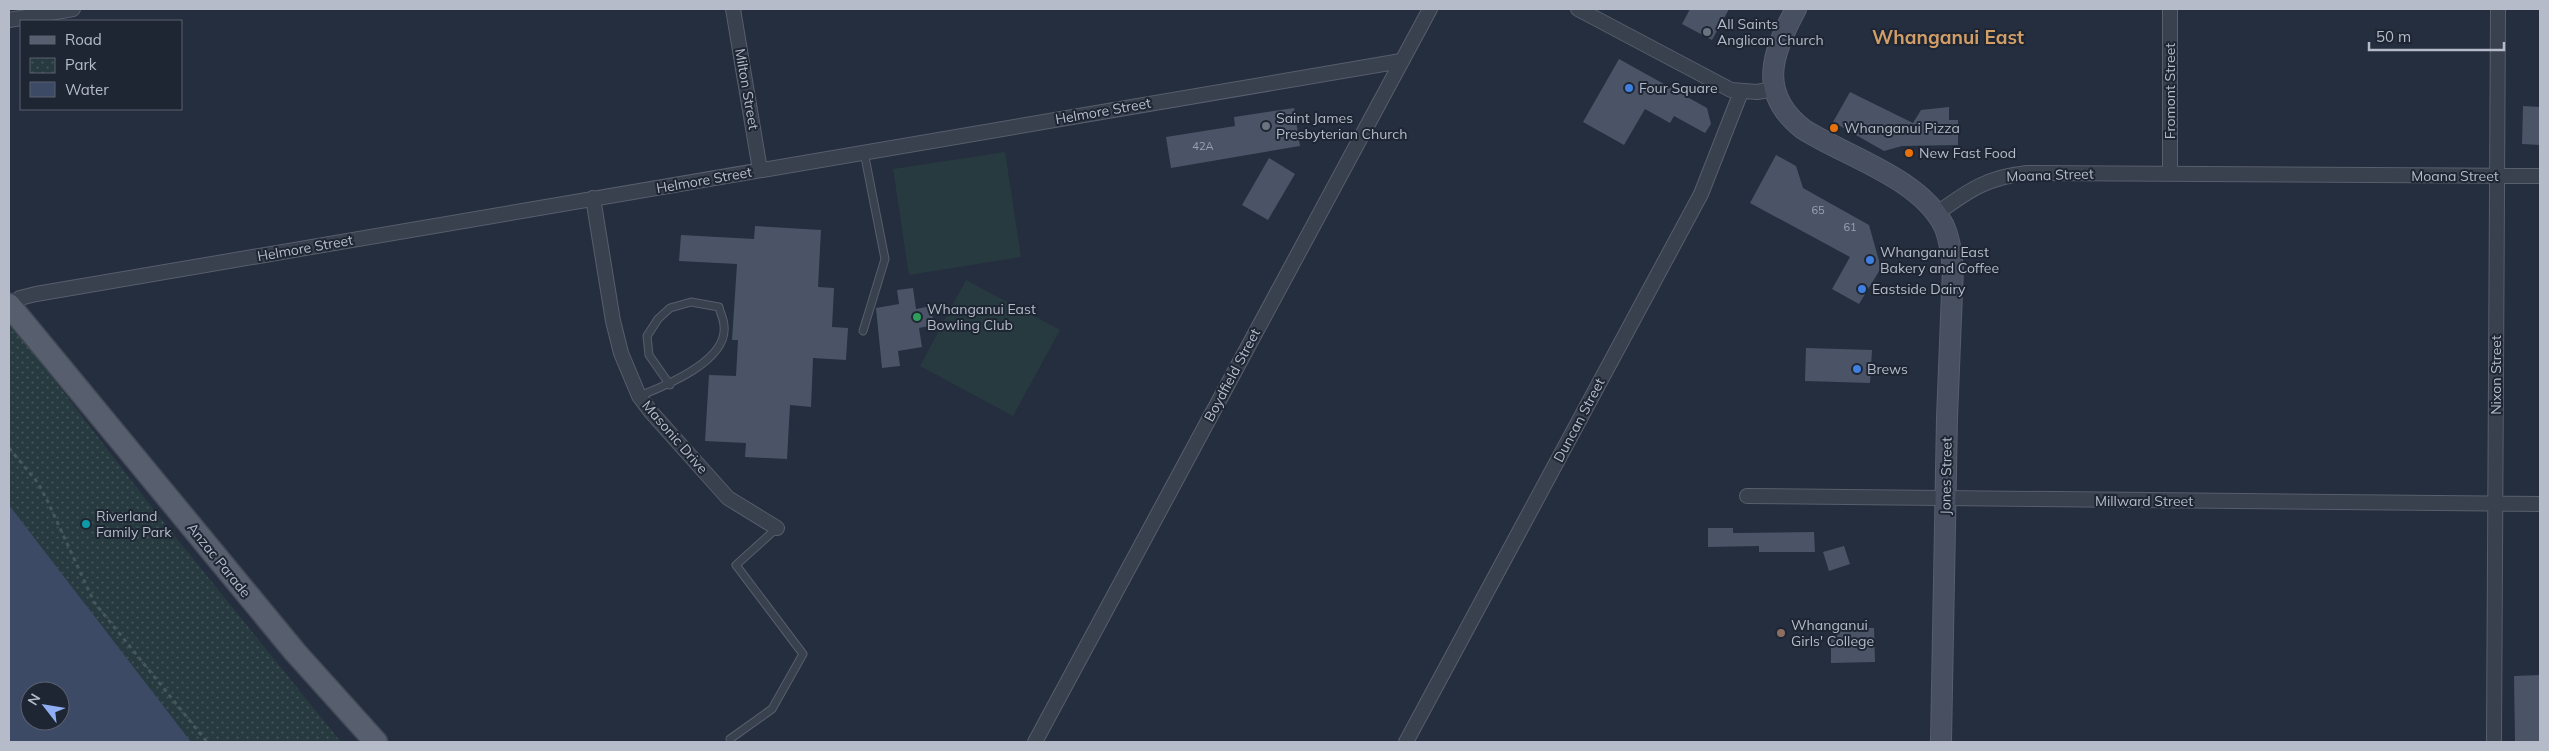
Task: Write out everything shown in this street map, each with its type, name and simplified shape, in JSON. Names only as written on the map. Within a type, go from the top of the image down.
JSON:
[{"type":"main road","points":[[1796,9],[1777,45],[1774,60],[1774,89],[1786,113],[1803,130],[1906,186],[1922,198],[1936,214]]},
{"type":"main road","name":"Jones Street","points":[[1936,214],[1950,245],[1953,268],[1945,499],[1940,742]]},
{"type":"main road","name":"Anzac Parade","points":[[9,305],[295,652],[376,742]]},
{"type":"street","points":[[9,20],[73,9]]},
{"type":"street","name":"Milton Street","points":[[733,9],[760,170]]},
{"type":"street","name":"Boydfield Street","points":[[1035,742],[1430,9]]},
{"type":"street","points":[[1578,9],[1731,90],[1741,92],[1774,89]]},
{"type":"street","name":"Fromont Street","points":[[2170,9],[2170,173]]},
{"type":"street","name":"Nixon Street","points":[[2494,742],[2498,9]]},
{"type":"street","name":"Helmore Street","points":[[9,305],[20,298],[36,294],[1401,61]]},
{"type":"street","name":"Duncan Street","points":[[1406,742],[1701,194],[1741,92]]},
{"type":"street","name":"Moana Street","points":[[1936,214],[1966,192],[2003,176],[2027,173],[2540,176]]},
{"type":"street","name":"Masonic Drive","points":[[593,198],[612,321],[621,354],[639,396],[728,498],[777,528]]},
{"type":"street","name":"Millward Street","points":[[1747,496],[2540,504]]},
{"type":"lane","points":[[863,331],[885,259],[864,152]]},
{"type":"lane","points":[[639,396],[670,385],[713,356],[725,327],[718,307],[691,302],[670,308],[658,319],[647,336],[649,355],[670,385]]},
{"type":"lane","points":[[730,739],[772,709],[803,654],[736,565],[777,528]]},
{"type":"path","points":[[9,448],[32,476],[45,496],[94,602],[207,742]]},
{"type":"green space","points":[[1005,152],[1021,257],[909,275],[893,169]]},
{"type":"green space","points":[[966,280],[1060,330],[1013,416],[920,366]]},
{"type":"green space","name":"Riverland Family Park","points":[[9,321],[157,514],[341,742],[162,742],[9,533]]},
{"type":"water","points":[[9,505],[191,742],[9,742]]},
{"type":"building","name":"All Saints Anglican Church","points":[[1690,9],[1729,9],[1712,40],[1682,24]]},
{"type":"building","points":[[1619,59],[1707,108],[1711,124],[1705,133],[1674,116],[1670,123],[1645,109],[1624,145],[1583,122]]},
{"type":"building","points":[[1850,92],[1913,123],[1921,110],[1949,107],[1949,120],[1958,120],[1958,145],[1902,146],[1884,151],[1833,122]]},
{"type":"building","points":[[2523,106],[2540,107],[2540,145],[2522,144]]},
{"type":"building","points":[[1294,108],[1300,146],[1171,168],[1166,137],[1235,126],[1234,117]]},
{"type":"building","points":[[1776,155],[1796,166],[1803,188],[1869,225],[1881,268],[1859,304],[1832,289],[1850,257],[1750,203]]},
{"type":"building","points":[[1269,158],[1295,174],[1268,220],[1242,205]]},
{"type":"building","points":[[755,226],[821,230],[818,287],[834,288],[832,327],[848,328],[846,360],[813,358],[811,407],[790,405],[787,459],[745,457],[746,443],[705,441],[709,375],[736,376],[738,340],[732,340],[737,264],[679,261],[681,235],[754,239]]},
{"type":"building","points":[[913,288],[916,309],[931,306],[934,325],[919,328],[922,347],[898,351],[900,366],[882,368],[876,308],[899,304],[897,290]]},
{"type":"building","points":[[1806,348],[1872,350],[1870,383],[1805,381]]},
{"type":"building","points":[[1708,528],[1733,528],[1733,533],[1814,532],[1815,552],[1759,552],[1759,546],[1708,547]]},
{"type":"building","points":[[1844,546],[1850,564],[1829,571],[1823,552]]},
{"type":"building","points":[[1831,628],[1874,628],[1875,662],[1831,663]]},
{"type":"building","points":[[2540,675],[2540,742],[2515,742],[2514,676]]},
{"type":"place","name":"All Saints Anglican Church","points":[[1707,32]]},
{"type":"place","name":"Four Square","points":[[1629,88]]},
{"type":"place","name":"Saint James Presbyterian Church","points":[[1266,126]]},
{"type":"place","name":"Whanganui Pizza","points":[[1834,128]]},
{"type":"place","name":"New Fast Food","points":[[1909,153]]},
{"type":"place","name":"Whanganui East Bakery and Coffee","points":[[1870,260]]},
{"type":"place","name":"Eastside Dairy","points":[[1862,289]]},
{"type":"place","name":"Whanganui East Bowling Club","points":[[917,317]]},
{"type":"place","name":"Brews","points":[[1857,369]]},
{"type":"place","name":"Riverland Family Park","points":[[86,524]]},
{"type":"place","name":"Whanganui Girls' College","points":[[1781,633]]},
{"type":"district","name":"Whanganui East","points":[[1948,37]]}]
